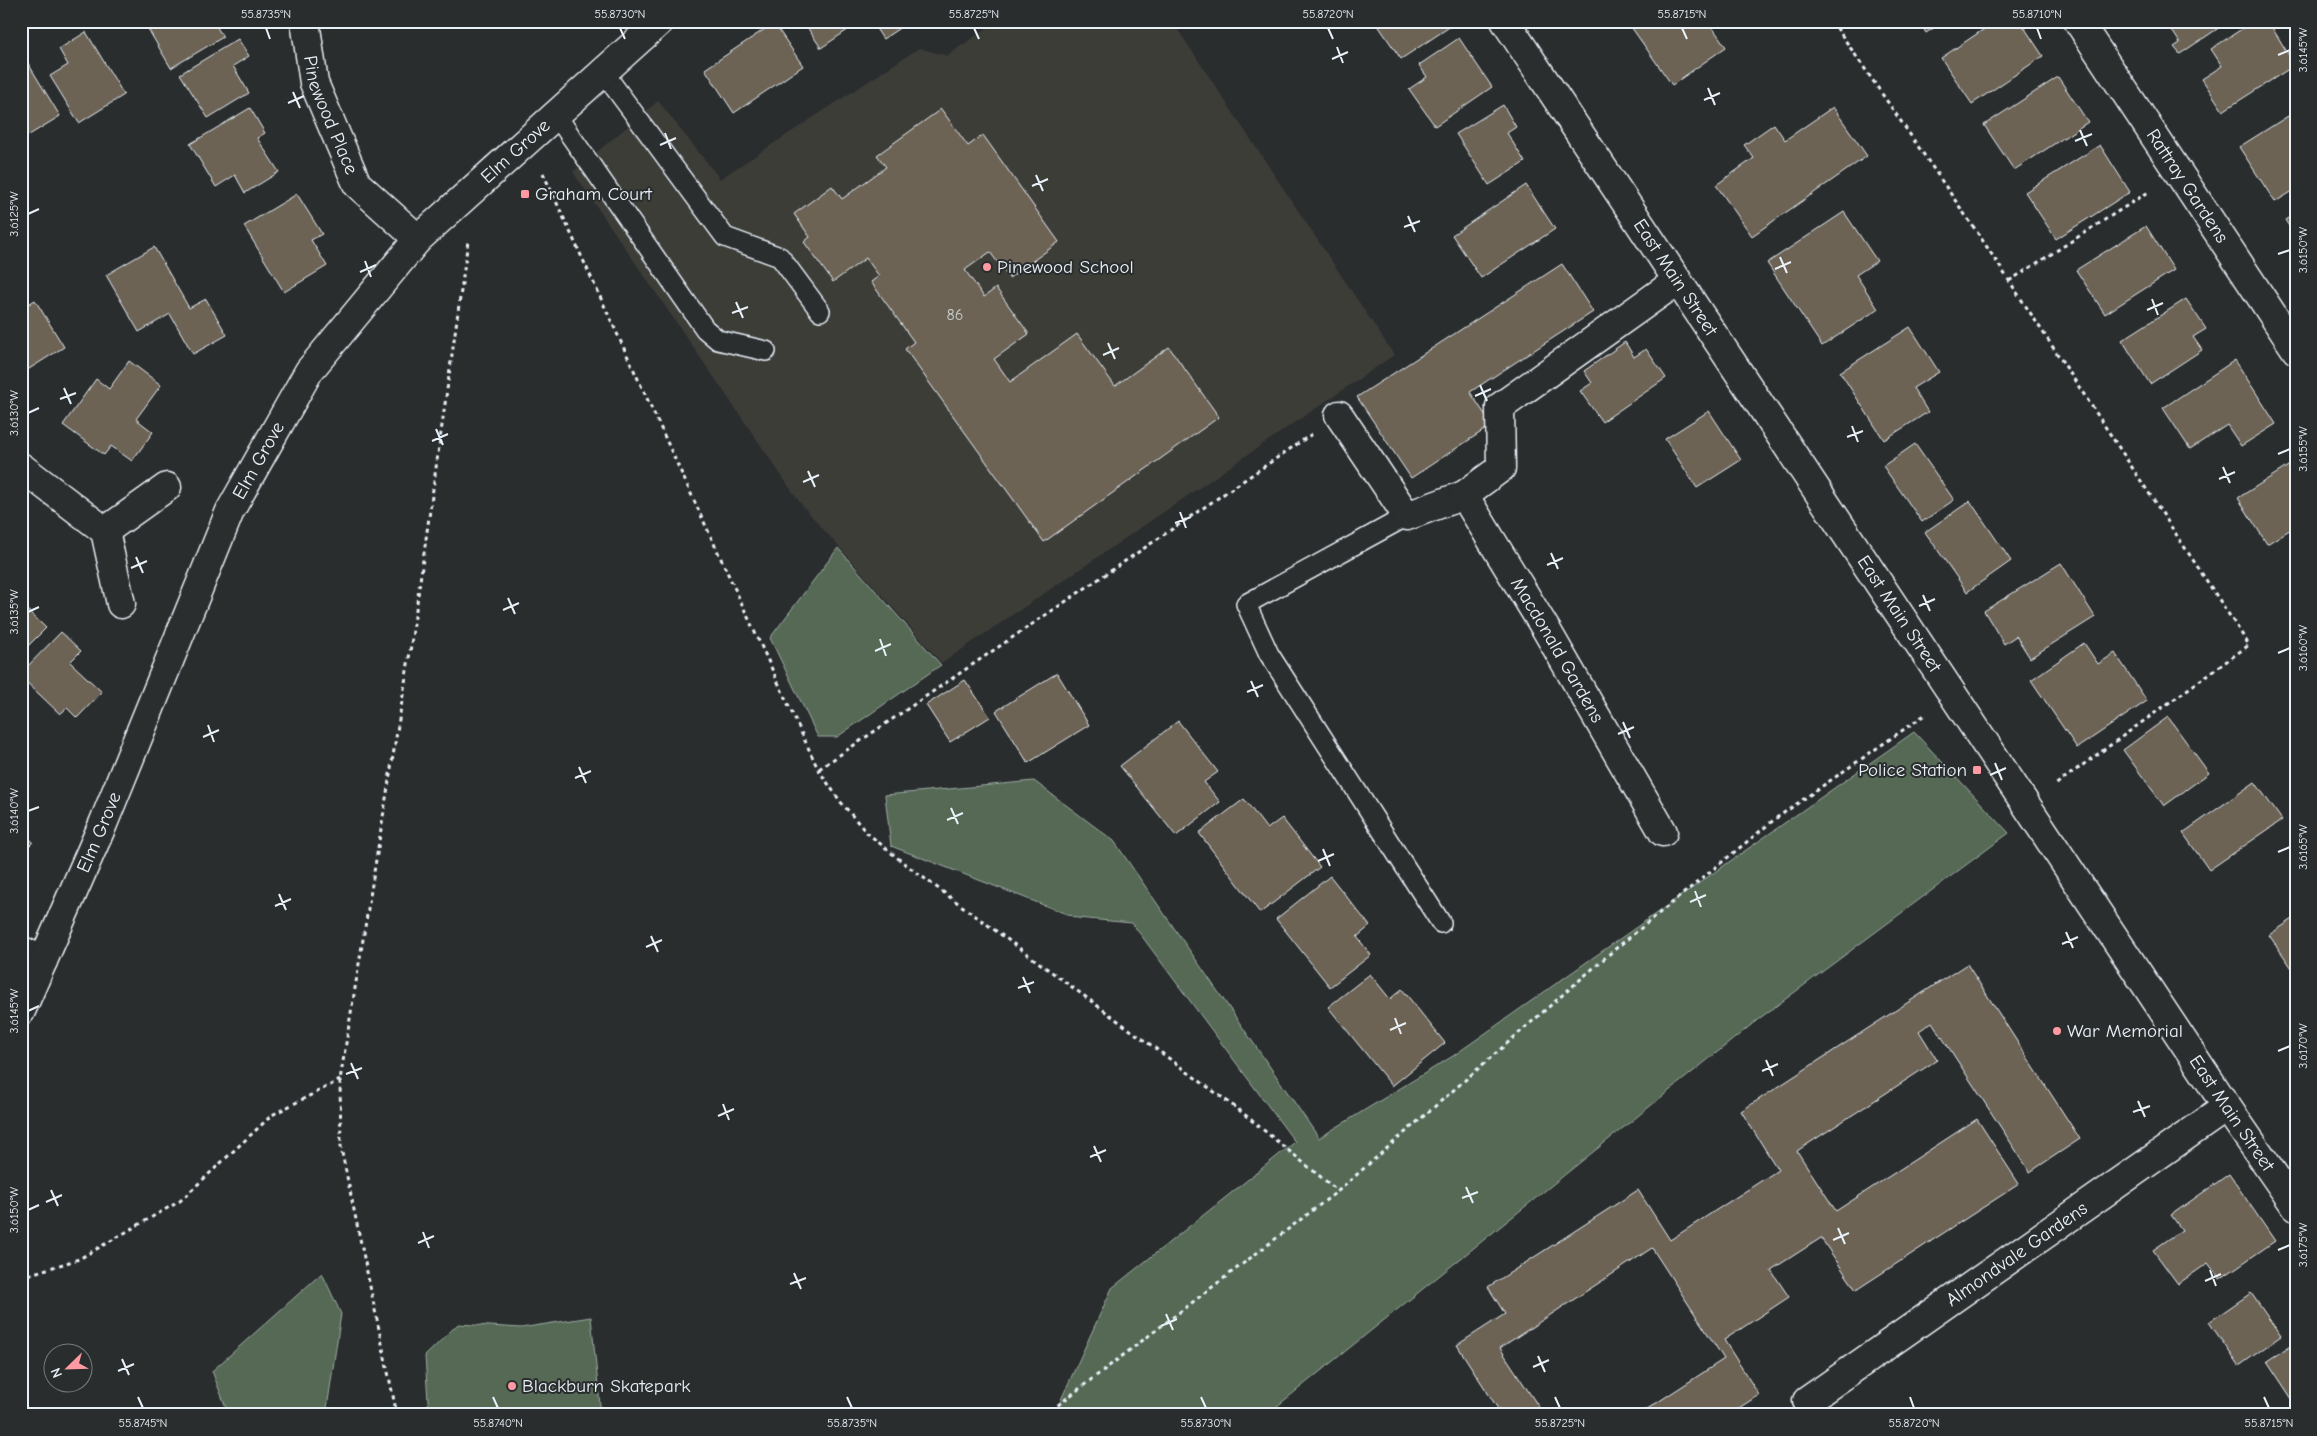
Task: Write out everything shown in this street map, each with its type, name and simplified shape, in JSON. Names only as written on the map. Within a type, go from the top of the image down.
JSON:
[{"type":"street","name":"Pinewood Place","points":[[305,21],[314,82],[357,184],[418,239]]},
{"type":"street","name":"Elm Grove","points":[[21,1011],[32,956],[103,824],[230,511],[309,371],[418,239],[660,21]]},
{"type":"street","name":"East Main Street","points":[[1505,21],[2026,806],[2227,1107],[2296,1206]]},
{"type":"street","name":"Rattray Gardens","points":[[2078,21],[2296,350]]},
{"type":"street","points":[[1339,414],[1407,516],[1464,495],[1501,468],[1500,407],[1677,281]]},
{"type":"street","points":[[21,468],[105,531],[121,604]]},
{"type":"street","points":[[105,531],[167,486]]},
{"type":"street","name":"Macdonald Gardens","points":[[1464,495],[1547,631],[1664,832]]},
{"type":"street","name":"Almondvale Gardens","points":[[1807,1401],[2227,1107]]},
{"type":"lane","points":[[604,73],[725,237],[780,257],[820,311]]},
{"type":"lane","points":[[556,115],[705,329],[718,340],[766,351]]},
{"type":"lane","points":[[1407,516],[1246,604],[1269,654],[1441,923]]},
{"type":"path","points":[[1832,21],[2009,281],[2249,645],[2026,806]]},
{"type":"path","points":[[528,140],[818,769],[840,801],[866,832],[906,864],[1240,1110],[1338,1191]]},
{"type":"path","points":[[2009,281],[2178,173]]},
{"type":"path","points":[[397,1415],[341,1148],[340,1080],[410,652],[468,239]]},
{"type":"path","points":[[818,769],[1339,414]]},
{"type":"path","points":[[1045,1415],[1338,1191],[1614,950],[1775,819],[1953,695]]},
{"type":"path","points":[[21,1277],[79,1259],[180,1201],[272,1115],[340,1080]]},
{"type":"shaded area","name":"Pinewood School","points":[[997,21],[1172,21],[1394,355],[942,663],[801,504],[573,172],[658,101],[720,179],[919,48],[947,56]]},
{"type":"green space","points":[[838,548],[941,665],[837,737],[818,737],[770,638]]},
{"type":"green space","points":[[1914,732],[2009,833],[1756,1021],[1266,1415],[1054,1415],[1112,1288],[1295,1142],[1132,923],[1077,918],[891,846],[885,795],[1034,781],[1114,841],[1319,1138],[1453,1056]]},
{"type":"green space","points":[[322,1273],[341,1314],[326,1415],[229,1415],[212,1371]]},
{"type":"green space","name":"Blackburn Skatepark","points":[[591,1317],[601,1415],[429,1415],[425,1356],[458,1324],[521,1328]]},
{"type":"building","points":[[213,21],[223,37],[171,68],[144,22]]},
{"type":"building","points":[[803,21],[861,21],[821,48]]},
{"type":"building","points":[[871,21],[906,21],[907,23],[883,39]]},
{"type":"building","points":[[1375,21],[1448,21],[1451,26],[1401,59]]},
{"type":"building","points":[[1627,21],[1708,21],[1726,47],[1672,85]]},
{"type":"building","points":[[1919,21],[1944,21],[1926,33]]},
{"type":"building","points":[[1996,21],[2020,21],[2043,56],[1972,104],[1941,58]]},
{"type":"building","points":[[2166,21],[2229,21],[2180,54],[2174,47],[2180,43]]},
{"type":"building","points":[[2254,21],[2268,21],[2295,65],[2223,111],[2202,79],[2222,66],[2211,49]]},
{"type":"building","points":[[774,23],[803,66],[734,113],[705,69]]},
{"type":"building","points":[[86,32],[124,95],[79,123],[50,76],[68,65],[59,49]]},
{"type":"building","points":[[1459,38],[1492,87],[1435,126],[1409,89],[1427,77],[1419,65]]},
{"type":"building","points":[[238,39],[249,56],[233,66],[249,93],[208,118],[180,74]]},
{"type":"building","points":[[26,60],[60,116],[21,140],[21,63]]},
{"type":"building","points":[[2058,77],[2088,122],[2014,170],[1984,125]]},
{"type":"building","points":[[1503,105],[1516,127],[1507,133],[1525,162],[1489,185],[1456,134]]},
{"type":"building","points":[[1833,107],[1867,156],[1752,236],[1716,185],[1754,158],[1744,145],[1774,124],[1785,140]]},
{"type":"building","points":[[250,108],[265,133],[257,138],[279,172],[245,193],[235,175],[216,187],[190,144]]},
{"type":"building","points":[[941,109],[968,146],[983,135],[1059,242],[1009,278],[990,252],[965,270],[984,297],[996,288],[1029,334],[994,359],[1010,382],[1077,334],[1115,386],[1169,347],[1219,417],[1044,542],[905,349],[914,342],[871,282],[879,276],[866,258],[833,282],[804,242],[810,237],[794,214],[832,186],[842,199],[886,167],[877,155]]},
{"type":"building","points":[[2296,111],[2296,189],[2275,202],[2239,147]]},
{"type":"building","points":[[2100,145],[2130,192],[2056,239],[2025,192]]},
{"type":"building","points":[[1526,185],[1555,229],[1481,278],[1452,235]]},
{"type":"building","points":[[297,194],[322,234],[311,240],[327,266],[284,292],[244,226]]},
{"type":"building","points":[[1844,212],[1877,261],[1856,275],[1878,309],[1822,346],[1767,263]]},
{"type":"building","points":[[2296,213],[2296,237],[2285,220]]},
{"type":"building","points":[[2146,226],[2174,270],[2105,314],[2076,270]]},
{"type":"building","points":[[154,247],[189,308],[206,299],[227,335],[193,354],[170,314],[139,332],[106,275]]},
{"type":"building","points":[[1562,264],[1593,312],[1470,392],[1492,425],[1411,478],[1357,397]]},
{"type":"building","points":[[2186,299],[2206,329],[2193,337],[2202,350],[2150,384],[2122,340]]},
{"type":"building","points":[[35,300],[64,347],[21,374],[21,309]]},
{"type":"building","points":[[1910,327],[1939,372],[1913,388],[1928,412],[1884,440],[1840,372]]},
{"type":"building","points":[[1625,342],[1634,357],[1646,349],[1666,378],[1602,422],[1580,391],[1592,383],[1584,371]]},
{"type":"building","points":[[2235,360],[2276,424],[2241,446],[2227,425],[2190,449],[2163,408]]},
{"type":"building","points":[[129,361],[161,385],[136,419],[153,432],[132,461],[111,446],[104,455],[63,425],[96,379],[109,389]]},
{"type":"building","points":[[1709,411],[1741,460],[1697,488],[1665,439]]},
{"type":"building","points":[[1915,444],[1954,500],[1922,522],[1883,466]]},
{"type":"building","points":[[2296,461],[2296,526],[2267,544],[2238,498]]},
{"type":"building","points":[[1970,501],[2011,561],[1967,592],[1925,532]]},
{"type":"building","points":[[2061,563],[2095,617],[2030,658],[2016,636],[2004,644],[1984,611]]},
{"type":"building","points":[[21,604],[46,628],[21,653]]},
{"type":"building","points":[[61,632],[81,651],[70,662],[102,692],[77,718],[67,708],[60,714],[21,677],[21,673]]},
{"type":"building","points":[[2084,643],[2098,664],[2115,653],[2147,701],[2077,748],[2031,680]]},
{"type":"building","points":[[1057,673],[1089,725],[1028,763],[996,711]]},
{"type":"building","points":[[965,680],[990,717],[950,742],[926,705]]},
{"type":"building","points":[[2168,717],[2209,773],[2164,806],[2123,750]]},
{"type":"building","points":[[1178,721],[1218,772],[1204,782],[1220,802],[1176,836],[1120,766]]},
{"type":"building","points":[[2255,782],[2282,820],[2209,870],[2183,833]]},
{"type":"building","points":[[1244,799],[1267,829],[1282,818],[1320,867],[1260,913],[1199,833]]},
{"type":"building","points":[[21,830],[33,842],[21,854]]},
{"type":"building","points":[[1330,876],[1370,926],[1357,937],[1371,955],[1330,987],[1276,919]]},
{"type":"building","points":[[2296,917],[2296,974],[2269,935]]},
{"type":"building","points":[[1967,964],[2080,1139],[2030,1172],[1932,1022],[1919,1031],[1937,1060],[1797,1151],[1836,1211],[1977,1119],[2019,1184],[1856,1290],[1821,1238],[1771,1270],[1789,1297],[1724,1340],[1759,1395],[1728,1415],[1638,1415],[1724,1359],[1652,1248],[1500,1348],[1544,1415],[1502,1415],[1457,1345],[1505,1314],[1488,1287],[1638,1190],[1670,1240],[1778,1170],[1741,1111]]},
{"type":"building","points":[[1370,974],[1390,999],[1402,989],[1445,1043],[1392,1086],[1328,1007]]},
{"type":"building","points":[[2229,1174],[2275,1241],[2220,1279],[2208,1263],[2178,1284],[2153,1250],[2182,1230],[2171,1215]]},
{"type":"building","points":[[2251,1293],[2281,1336],[2239,1366],[2209,1322]]},
{"type":"building","points":[[2296,1342],[2296,1405],[2267,1361]]},
{"type":"place","name":"Graham Court","points":[[525,194]]},
{"type":"place","name":"Pinewood School","points":[[987,267]]},
{"type":"place","name":"Police Station","points":[[1977,770]]},
{"type":"place","name":"War Memorial","points":[[2057,1031]]},
{"type":"place","name":"Blackburn Skatepark","points":[[512,1386]]}]
